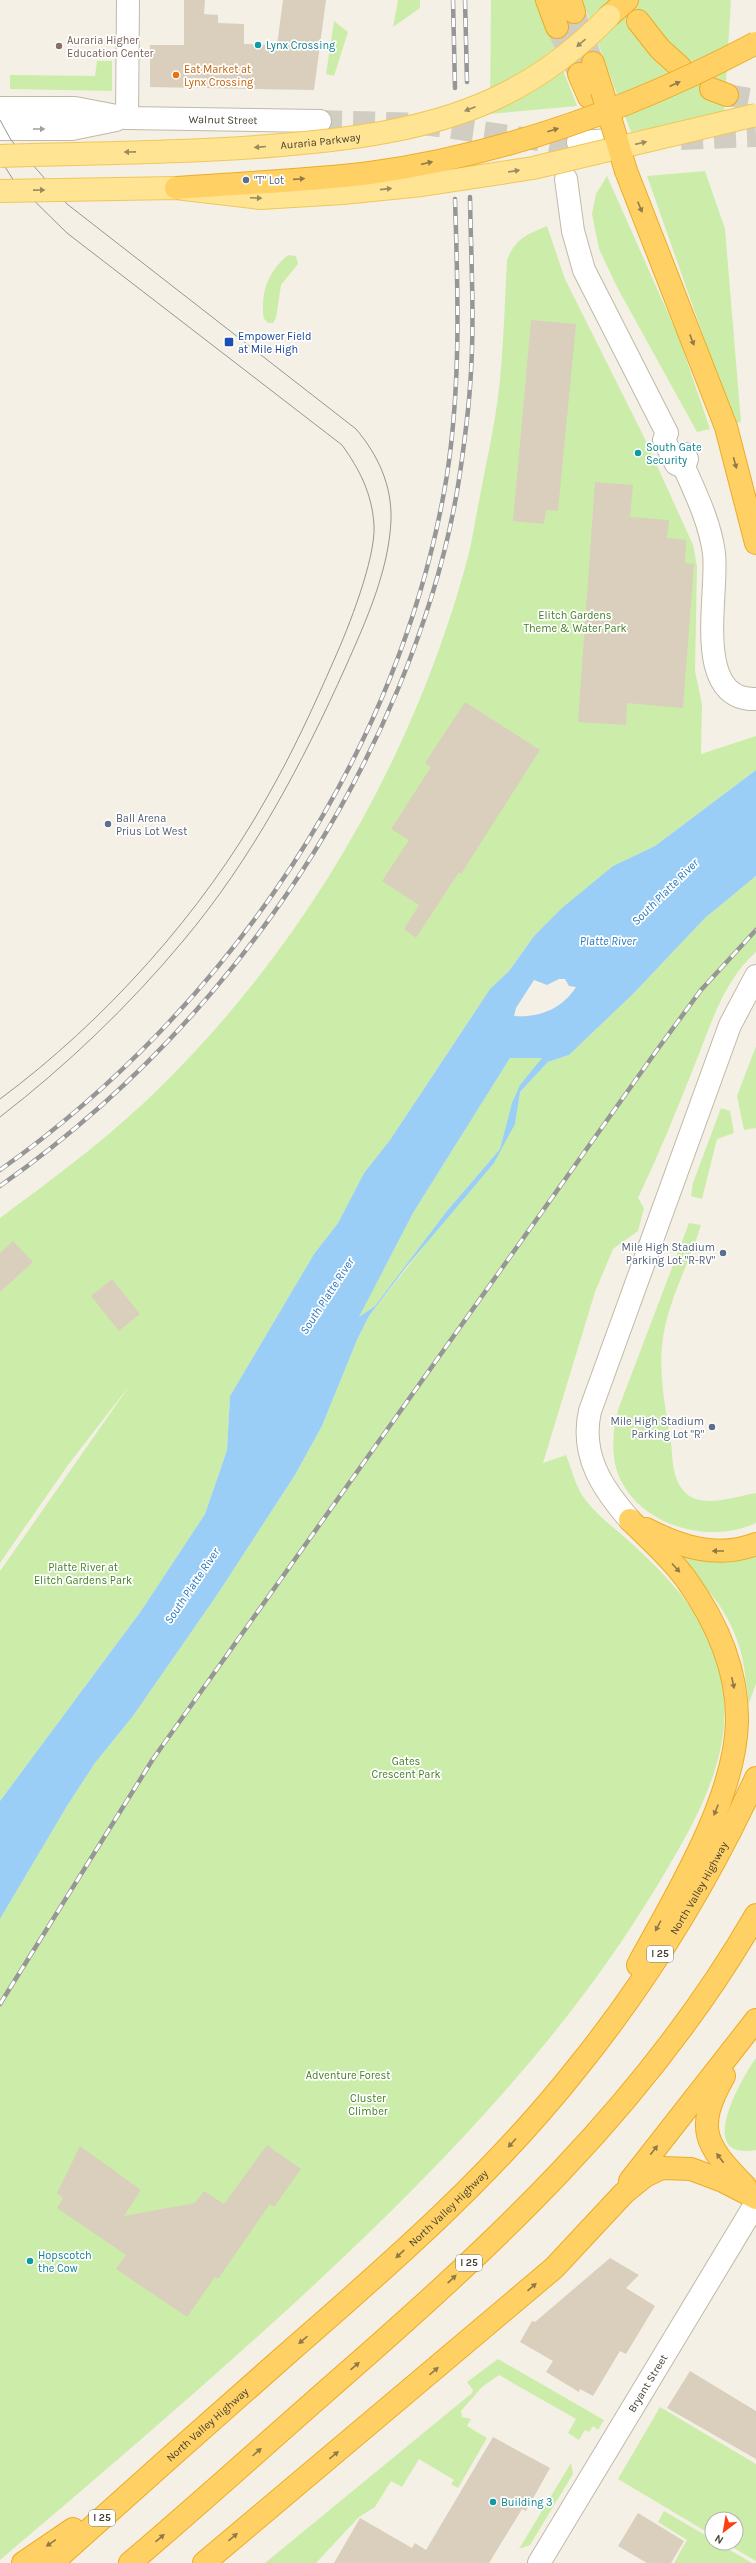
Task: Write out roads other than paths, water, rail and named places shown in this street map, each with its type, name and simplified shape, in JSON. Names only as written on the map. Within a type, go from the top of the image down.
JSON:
[{"type":"highway","points":[[547,0],[557,27]]},
{"type":"highway","points":[[609,16],[627,0]]},
{"type":"highway","points":[[638,21],[660,49],[680,67]]},
{"type":"highway","points":[[176,188],[370,173],[423,164],[524,139],[648,96],[690,78],[756,43]]},
{"type":"highway","points":[[586,69],[726,427],[756,542]]},
{"type":"highway","points":[[630,1520],[664,1538],[697,1549],[732,1550],[756,1544]]},
{"type":"highway","points":[[539,2114],[596,2033],[638,1964],[682,1883],[721,1797],[734,1748],[737,1723],[735,1691],[725,1649],[715,1627],[685,1578],[630,1520]]},
{"type":"highway","name":"North Valley Highway","points":[[52,2563],[362,2288],[446,2211],[539,2114],[617,2017],[652,1967],[709,1873],[756,1778]]},
{"type":"highway","name":"I 25","points":[[130,2563],[397,2329],[521,2214],[575,2158],[664,2054],[710,1989],[756,1915]]},
{"type":"highway","points":[[596,2224],[756,2020]]},
{"type":"highway","points":[[756,2024],[714,2095],[705,2128],[717,2154],[756,2198]]},
{"type":"highway","points":[[204,2563],[554,2268],[624,2193],[645,2176],[662,2168],[691,2169],[723,2180],[756,2198]]},
{"type":"highway","points":[[23,2563],[152,2473]]},
{"type":"main road","name":"Auraria Parkway","points":[[0,156],[228,150],[321,142],[394,130],[461,112],[492,100],[518,87],[570,53],[609,16]]},
{"type":"main road","points":[[0,191],[176,188],[260,198],[422,185],[540,166],[756,115]]},
{"type":"street","points":[[127,118],[128,0]]},
{"type":"street","name":"Walnut Street","points":[[0,108],[75,108],[127,118],[320,121]]},
{"type":"street","name":"Walnut Street","points":[[0,130],[72,129],[127,118]]},
{"type":"street","points":[[578,142],[613,140]]},
{"type":"street","points":[[566,179],[573,231],[584,270],[667,432],[664,440],[676,464],[684,467],[708,526],[714,553],[713,654],[716,672],[729,691],[738,696],[756,699]]},
{"type":"street","points":[[630,1520],[600,1482],[592,1462],[587,1431],[590,1411],[730,1025],[756,976]]},
{"type":"street","name":"Bryant Street","points":[[539,2563],[756,2203]]},
{"type":"water","name":"Platte River","points":[[756,770],[756,876],[705,918],[633,994],[569,1055],[548,1062],[520,1092],[515,1124],[494,1163],[407,1266],[369,1316],[357,1340],[322,1426],[295,1475],[217,1595],[133,1716],[95,1763],[67,1806],[0,1919],[0,1801],[141,1611],[205,1514],[227,1450],[230,1396],[314,1254],[338,1223],[364,1173],[390,1140],[490,989],[509,971],[534,936],[562,908],[613,866],[655,846]],"holes":[[[559,979],[565,979],[569,986],[576,987],[564,1001],[541,1014],[514,1016],[516,1008],[534,980],[547,985]],[[510,1058],[542,1058],[520,1085],[512,1103],[500,1149],[446,1212],[375,1306],[359,1317],[413,1213]]]},
{"type":"tunnel","points":[[574,12],[593,63]]},
{"type":"tunnel","points":[[557,27],[579,74]]},
{"type":"tunnel","points":[[727,95],[756,100]]},
{"type":"tunnel","points":[[320,121],[423,124],[560,143],[578,142]]},
{"type":"tunnel","points":[[681,139],[756,136]]},
{"type":"tram line","points":[[0,120],[11,140],[67,204],[356,429],[371,449],[382,471],[391,507],[391,520],[386,558],[375,595],[361,631],[312,739],[274,810],[253,844],[208,910],[141,989],[73,1056],[0,1117]]},
{"type":"tram line","points":[[0,159],[14,181],[67,233],[342,445],[360,473],[371,503],[374,525],[371,556],[366,574],[340,647],[276,782],[241,841],[182,923],[113,1000],[77,1036],[39,1069],[0,1099]]},
{"type":"railway","points":[[453,0],[455,88]]},
{"type":"railway","points":[[465,0],[467,82]]},
{"type":"railway","points":[[0,1186],[64,1137],[125,1084],[181,1027],[234,966],[282,901],[326,833],[364,762],[409,663],[436,583],[450,529],[460,473],[469,398],[472,340],[470,197]]},
{"type":"railway","points":[[0,1170],[83,1105],[159,1032],[229,952],[292,866],[346,774],[390,678],[424,578],[447,475],[455,406],[456,372],[457,268],[455,199]]},
{"type":"railway","points":[[0,2004],[153,1759],[657,1050],[701,990],[756,930]]},
{"type":"place","name":"Lynx Crossing","points":[[258,45]]},
{"type":"place","name":"Auraria Higher Education Center","points":[[59,46]]},
{"type":"place","name":"Eat Market at Lynx Crossing","points":[[176,75]]},
{"type":"place","name":"\"T\" Lot","points":[[246,180]]},
{"type":"place","name":"Empower Field at Mile High","points":[[229,342]]},
{"type":"place","name":"South Gate Security","points":[[638,453]]},
{"type":"place","name":"Ball Arena Prius Lot West","points":[[108,824]]},
{"type":"place","name":"Mile High Stadium Parking Lot \"R-RV\"","points":[[723,1253]]},
{"type":"place","name":"Mile High Stadium Parking Lot \"R\"","points":[[712,1427]]},
{"type":"place","name":"Hopscotch the Cow","points":[[30,2261]]},
{"type":"place","name":"Building 3","points":[[493,2502]]},
{"type":"park label","name":"Elitch Gardens Theme & Water Park","points":[[575,621]]},
{"type":"park label","name":"Platte River at Elitch Gardens Park","points":[[83,1573]]},
{"type":"park label","name":"Gates Crescent Park","points":[[406,1767]]},
{"type":"park label","name":"Adventure Forest","points":[[348,2075]]},
{"type":"park label","name":"Cluster Climber","points":[[368,2104]]},
{"type":"water label","name":"South Platte River","points":[[665,892]]},
{"type":"water label","name":"South Platte River","points":[[327,1296]]},
{"type":"water label","name":"South Platte River","points":[[192,1586]]}]
